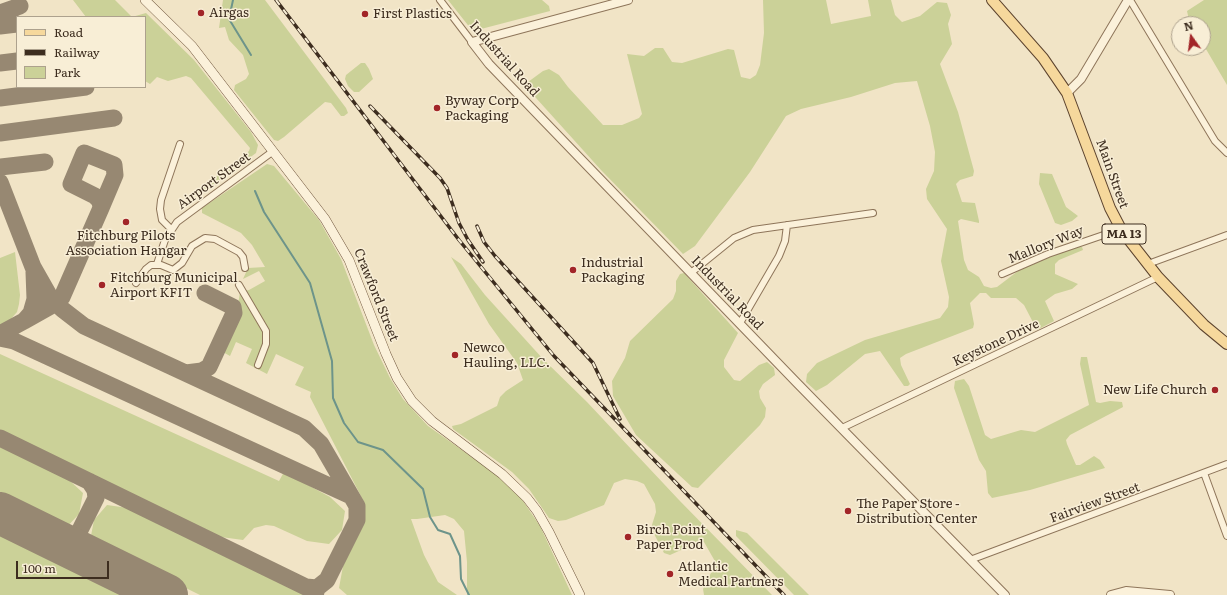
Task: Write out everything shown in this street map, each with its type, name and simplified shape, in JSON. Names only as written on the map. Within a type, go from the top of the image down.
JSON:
[{"type":"main road","name":"Crawford Street","points":[[145,0],[192,46],[246,115],[272,152],[300,186],[339,242],[355,273],[386,354],[403,388],[432,421],[502,474],[527,498],[538,511],[580,595]]},
{"type":"main road","name":"Main Street","points":[[992,0],[1043,58],[1067,93],[1120,229],[1158,277],[1204,325],[1227,344]]},
{"type":"street","name":"Industrial Road","points":[[440,0],[489,64],[1005,595]]},
{"type":"street","points":[[472,42],[628,0]]},
{"type":"street","points":[[1067,93],[1082,79],[1129,0],[1215,141],[1227,153]]},
{"type":"street","name":"Airport Street","points":[[171,229],[162,220],[160,209],[161,200],[180,144]]},
{"type":"street","name":"Airport Street","points":[[157,264],[160,249],[171,229],[186,214],[272,152]]},
{"type":"street","points":[[692,272],[723,246],[744,233],[753,230],[873,212]]},
{"type":"street","points":[[740,323],[779,256],[785,241],[787,225]]},
{"type":"street","name":"Mallory Way","points":[[1002,274],[1048,254],[1120,229]]},
{"type":"street","points":[[1148,264],[1227,235]]},
{"type":"street","points":[[136,283],[146,269],[157,264],[173,270],[182,263],[195,242],[200,239],[210,237],[231,247],[241,254],[245,261],[244,268]]},
{"type":"street","name":"Keystone Drive","points":[[842,428],[1158,277]]},
{"type":"street","points":[[239,285],[266,330],[266,344],[258,365]]},
{"type":"street","name":"Fairview Street","points":[[970,560],[1227,464]]},
{"type":"street","points":[[1204,473],[1227,536]]},
{"type":"street","points":[[1111,595],[1126,591],[1170,595]]},
{"type":"green space","points":[[73,0],[115,0],[131,16],[85,16]]},
{"type":"green space","points":[[223,0],[265,0],[346,108],[348,113],[341,116],[331,103],[325,102],[284,137],[278,141],[274,140],[234,90],[235,85],[246,79],[249,74],[243,55],[229,40],[225,27],[219,28]]},
{"type":"green space","points":[[448,0],[542,0],[549,6],[550,11],[481,29],[471,29]]},
{"type":"green space","points":[[763,0],[826,0],[831,24],[871,16],[868,0],[891,0],[895,15],[902,22],[920,16],[937,2],[947,3],[951,15],[948,24],[952,44],[940,64],[958,112],[974,171],[973,176],[960,180],[956,184],[962,202],[975,203],[979,221],[979,223],[961,219],[958,221],[964,260],[968,270],[979,277],[984,286],[991,288],[997,287],[1018,271],[1044,258],[1076,247],[1082,247],[1083,250],[1059,260],[1055,264],[1055,274],[1078,284],[1072,289],[1055,294],[1045,301],[1054,321],[1037,330],[1024,305],[1016,298],[991,298],[986,293],[980,293],[970,303],[974,324],[973,328],[906,354],[900,358],[901,365],[910,384],[908,386],[904,386],[880,351],[865,354],[827,385],[816,391],[806,382],[807,374],[817,363],[865,340],[940,318],[948,307],[949,297],[941,261],[947,229],[927,199],[926,189],[934,171],[935,152],[930,126],[917,81],[895,83],[851,97],[801,109],[786,116],[750,172],[695,246],[683,254],[601,170],[527,88],[528,82],[543,71],[549,69],[559,75],[603,125],[622,125],[639,118],[642,114],[627,54],[644,56],[655,48],[663,48],[672,62],[682,63],[728,49],[734,50],[741,77],[750,79],[756,75],[760,65],[764,33]]},
{"type":"green space","points":[[1204,0],[1227,0],[1227,85],[1210,56],[1211,16],[1188,16],[1187,11]]},
{"type":"green space","points":[[146,13],[194,60],[251,132],[258,145],[256,153],[199,195],[198,193],[200,189],[249,151],[250,148],[191,78],[186,76],[168,81],[157,77],[150,84],[146,82],[146,16],[136,16]]},
{"type":"green space","points":[[361,63],[365,63],[373,79],[359,92],[354,92],[348,86],[345,79],[346,75]]},
{"type":"green space","points":[[267,164],[274,166],[319,220],[341,259],[374,345],[390,378],[403,399],[428,426],[493,472],[521,498],[540,526],[572,595],[467,595],[467,562],[464,531],[454,519],[445,515],[411,519],[424,555],[438,582],[457,595],[347,595],[339,588],[343,566],[362,521],[365,509],[364,502],[310,397],[311,392],[295,385],[304,367],[276,354],[267,374],[246,363],[252,349],[236,342],[230,356],[221,351],[236,318],[240,292],[249,290],[265,281],[259,271],[243,279],[248,268],[265,267],[252,245],[241,233],[202,213],[202,208]]},
{"type":"green space","points":[[1040,173],[1052,174],[1066,207],[1078,216],[1072,221],[1061,225],[1055,223],[1039,184]]},
{"type":"green space","points":[[15,252],[20,295],[19,304],[17,312],[10,320],[0,326],[0,258]]},
{"type":"green space","points":[[451,257],[461,264],[485,295],[543,359],[587,402],[679,500],[772,595],[704,595],[703,589],[716,563],[704,542],[701,541],[670,555],[664,553],[651,528],[656,512],[655,504],[644,484],[625,479],[614,483],[604,505],[566,520],[558,521],[549,518],[529,489],[512,472],[453,429],[452,426],[461,424],[497,406],[500,397],[506,391],[523,380],[517,363],[489,324]]},
{"type":"green space","points":[[684,273],[738,333],[724,360],[724,367],[734,380],[740,381],[759,365],[767,362],[774,368],[775,375],[763,384],[759,391],[760,398],[766,408],[765,417],[760,425],[698,488],[692,487],[636,435],[613,396],[612,381],[625,358],[630,341],[673,299],[676,291],[676,281],[680,274]]},
{"type":"green space","points":[[0,354],[279,481],[284,472],[330,497],[345,511],[342,530],[329,544],[307,541],[274,526],[266,525],[254,528],[243,540],[221,537],[167,514],[14,439],[0,431]]},
{"type":"green space","points":[[1081,357],[1087,357],[1096,402],[1122,402],[1123,407],[1070,435],[1066,440],[1076,465],[1080,465],[1094,456],[1100,460],[1105,468],[1030,490],[992,498],[988,493],[986,471],[979,460],[954,388],[955,381],[964,379],[969,386],[985,435],[991,439],[1021,430],[1035,432],[1089,405],[1080,364]]},
{"type":"green space","points":[[0,443],[67,478],[83,493],[79,514],[65,529],[0,497]]},
{"type":"green space","points":[[107,505],[128,508],[173,528],[311,595],[200,595],[90,541],[94,520]]},
{"type":"green space","points":[[0,529],[136,595],[0,595]]},
{"type":"green space","points":[[736,530],[747,533],[809,595],[794,595],[736,536]]},
{"type":"waterway","points":[[233,0],[229,19],[251,55]]},
{"type":"waterway","points":[[255,191],[264,212],[310,283],[332,361],[333,398],[344,423],[358,442],[383,450],[423,489],[430,517],[438,530],[450,534],[460,556],[461,579],[469,595]]},
{"type":"taxiway","points":[[0,13],[20,6]]},
{"type":"taxiway","points":[[0,26],[16,24]]},
{"type":"taxiway","points":[[0,63],[16,61]]},
{"type":"taxiway","points":[[0,98],[78,88]]},
{"type":"taxiway","points":[[0,133],[114,118]]},
{"type":"taxiway","points":[[24,321],[56,303],[62,297],[101,208],[115,175],[114,165],[84,153],[71,184],[95,196],[100,201],[101,208]]},
{"type":"taxiway","points":[[0,167],[45,162]]},
{"type":"taxiway","points":[[0,182],[33,267],[50,297],[62,309],[84,326],[304,428],[321,444],[357,506],[357,520],[327,580],[317,588],[306,587]]},
{"type":"taxiway","points":[[0,334],[24,321],[31,313],[35,299],[34,272]]},
{"type":"taxiway","points":[[186,373],[202,371],[209,367],[234,313],[233,307],[205,293]]},
{"type":"taxiway","points":[[0,338],[14,341],[351,496]]},
{"type":"taxiway","points":[[0,438],[316,592]]},
{"type":"taxiway","points":[[58,541],[69,541],[79,532],[96,498],[95,490],[89,481]]},
{"type":"taxiway","points":[[79,532],[79,545],[89,557]]},
{"type":"runway","points":[[0,513],[167,595]]},
{"type":"railway","points":[[276,0],[459,240],[554,356],[784,595]]},
{"type":"railway","points":[[370,106],[440,178],[447,188],[459,223],[468,240],[483,262]]},
{"type":"railway","points":[[477,226],[484,242],[495,256],[593,363],[620,419]]},
{"type":"place","name":"Airgas","points":[[201,13]]},
{"type":"place","name":"First Plastics","points":[[365,14]]},
{"type":"place","name":"Byway Corp Packaging","points":[[437,108]]},
{"type":"place","name":"Fitchburg Pilots Association Hangar","points":[[126,222]]},
{"type":"place","name":"Industrial Packaging","points":[[573,270]]},
{"type":"place","name":"Fitchburg Municipal Airport KFIT","points":[[102,285]]},
{"type":"place","name":"Newco Hauling, LLC.","points":[[455,355]]},
{"type":"place","name":"New Life Church","points":[[1215,390]]},
{"type":"place","name":"The Paper Store - Distribution Center","points":[[848,511]]},
{"type":"place","name":"Birch Point Paper Prod","points":[[628,537]]},
{"type":"place","name":"Atlantic Medical Partners","points":[[670,574]]}]
